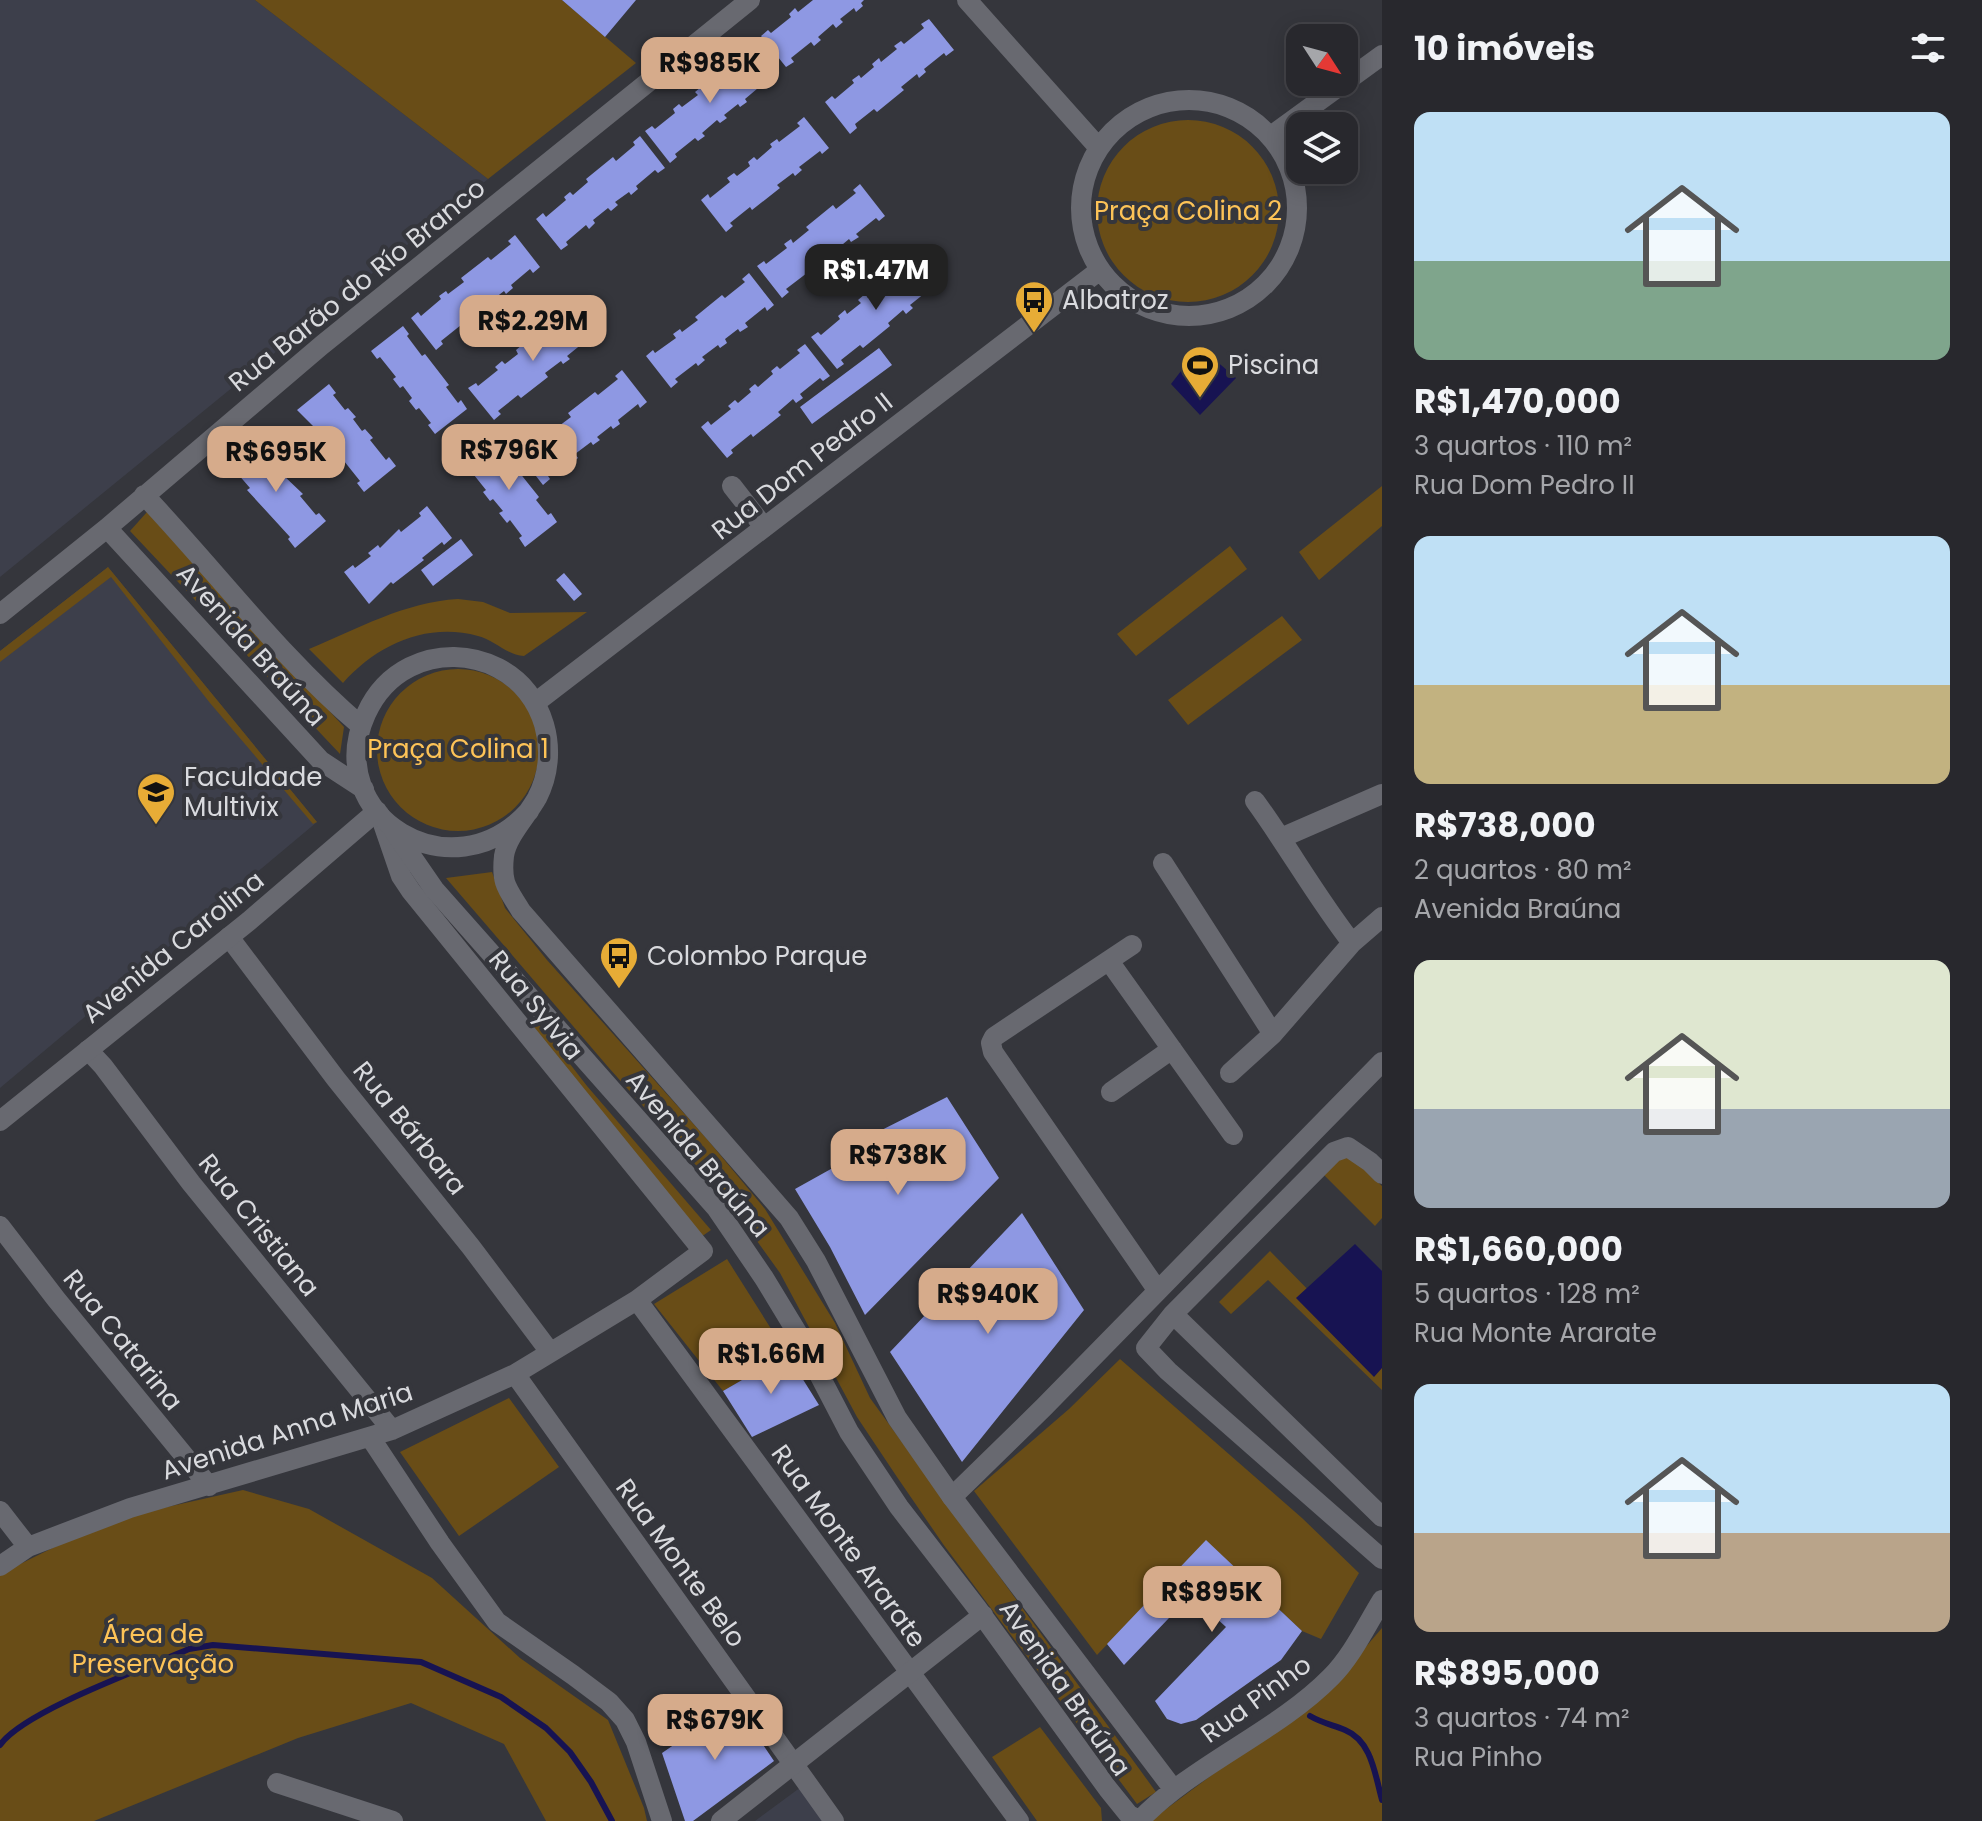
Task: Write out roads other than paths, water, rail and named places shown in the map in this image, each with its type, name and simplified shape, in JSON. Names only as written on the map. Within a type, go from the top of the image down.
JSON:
[{"type":"street","name":"Rua Barão do Río Branco","points":[[0,614],[107,528],[322,345],[750,0]]},
{"type":"street","points":[[967,0],[1099,148]]},
{"type":"street","points":[[1271,136],[1382,55]]},
{"type":"street","points":[[1175,100],[1221,103],[1248,116],[1271,136],[1289,164],[1294,180],[1296,222],[1283,261],[1274,275],[1249,298],[1210,314],[1169,315],[1124,295],[1100,270],[1084,236],[1081,207],[1086,176],[1099,148],[1132,116],[1160,103],[1175,100]]},
{"type":"street","name":"Rua Dom Pedro II","points":[[535,703],[1100,270]]},
{"type":"street","points":[[732,486],[764,527]]},
{"type":"street","name":"Avenida Braúna","points":[[144,495],[250,616],[327,697],[361,726]]},
{"type":"street","name":"Avenida Braúna","points":[[107,528],[321,761],[364,789]]},
{"type":"street","points":[[441,657],[473,658],[502,670],[526,690],[535,703],[546,729],[548,758],[542,786],[529,811],[497,837],[457,849],[414,841],[382,817],[364,789],[357,758],[361,726],[371,703],[398,674],[411,666],[441,657]]},
{"type":"street","points":[[1281,838],[1382,794]]},
{"type":"street","points":[[1255,801],[1322,905],[1352,943]]},
{"type":"street","name":"Avenida Braúna","points":[[529,811],[505,851],[502,881],[521,911],[789,1218],[816,1261],[897,1418],[952,1497],[1174,1790]]},
{"type":"street","name":"Avenida Braúna","points":[[382,817],[434,889],[717,1209],[741,1241],[798,1334],[849,1432],[899,1507],[983,1615],[1108,1789],[1114,1821]]},
{"type":"street","name":"Avenida Carolina","points":[[0,1121],[382,817]]},
{"type":"street","name":"Rua Sylvia","points":[[382,817],[401,876],[411,891],[703,1251]]},
{"type":"street","points":[[1163,863],[1273,1034]]},
{"type":"street","points":[[1230,1073],[1273,1034],[1352,943],[1382,917]]},
{"type":"street","name":"Rua Bárbara","points":[[229,937],[550,1352]]},
{"type":"street","points":[[1132,945],[994,1037],[991,1043],[993,1052],[1158,1291]]},
{"type":"street","points":[[1109,961],[1233,1135]]},
{"type":"street","points":[[1111,1092],[1172,1049]]},
{"type":"street","name":"Rua Cristiana","points":[[88,1050],[191,1183],[392,1430]]},
{"type":"street","points":[[952,1497],[1382,1062]]},
{"type":"street","points":[[1382,1174],[1348,1147],[1334,1152],[1173,1314],[1146,1348],[1382,1559]]},
{"type":"street","name":"Rua Catarina","points":[[0,1226],[209,1486]]},
{"type":"street","name":"Avenida Anna Maria","points":[[0,1566],[28,1547],[130,1508],[392,1430],[515,1374],[637,1300],[703,1251]]},
{"type":"street","name":"Rua Monte Ararate","points":[[637,1300],[1019,1821]]},
{"type":"street","points":[[1173,1314],[1382,1517]]},
{"type":"street","name":"Rua Monte Belo","points":[[515,1374],[834,1821]]},
{"type":"street","points":[[370,1437],[497,1622],[597,1693],[625,1720],[636,1742],[662,1821]]},
{"type":"street","points":[[0,1511],[28,1547]]},
{"type":"street","name":"Rua Pinho","points":[[1139,1820],[1174,1790],[1324,1685],[1345,1661],[1382,1600]]},
{"type":"street","points":[[721,1821],[983,1615]]},
{"type":"street","points":[[277,1783],[393,1821]]},
{"type":"street","points":[[1108,1789],[1129,1815],[1139,1820]]},
{"type":"waterway","points":[[0,1745],[33,1718],[189,1649],[213,1645],[421,1662],[501,1697],[546,1728],[570,1752],[612,1821]]},
{"type":"waterway","points":[[1310,1716],[1345,1730],[1361,1742],[1371,1760],[1382,1800]]},
{"type":"place","name":"Albatroz","points":[[1034,334]]},
{"type":"place","name":"Piscina","points":[[1200,399]]},
{"type":"place","name":"Faculdade Multivix","points":[[156,826]]},
{"type":"place","name":"Colombo Parque","points":[[619,990]]},
{"type":"park label","name":"Praça Colina 2","points":[[1188,211]]},
{"type":"park label","name":"Praça Colina 1","points":[[458,749]]},
{"type":"park label","name":"Área de Preservação","points":[[153,1649]]}]
